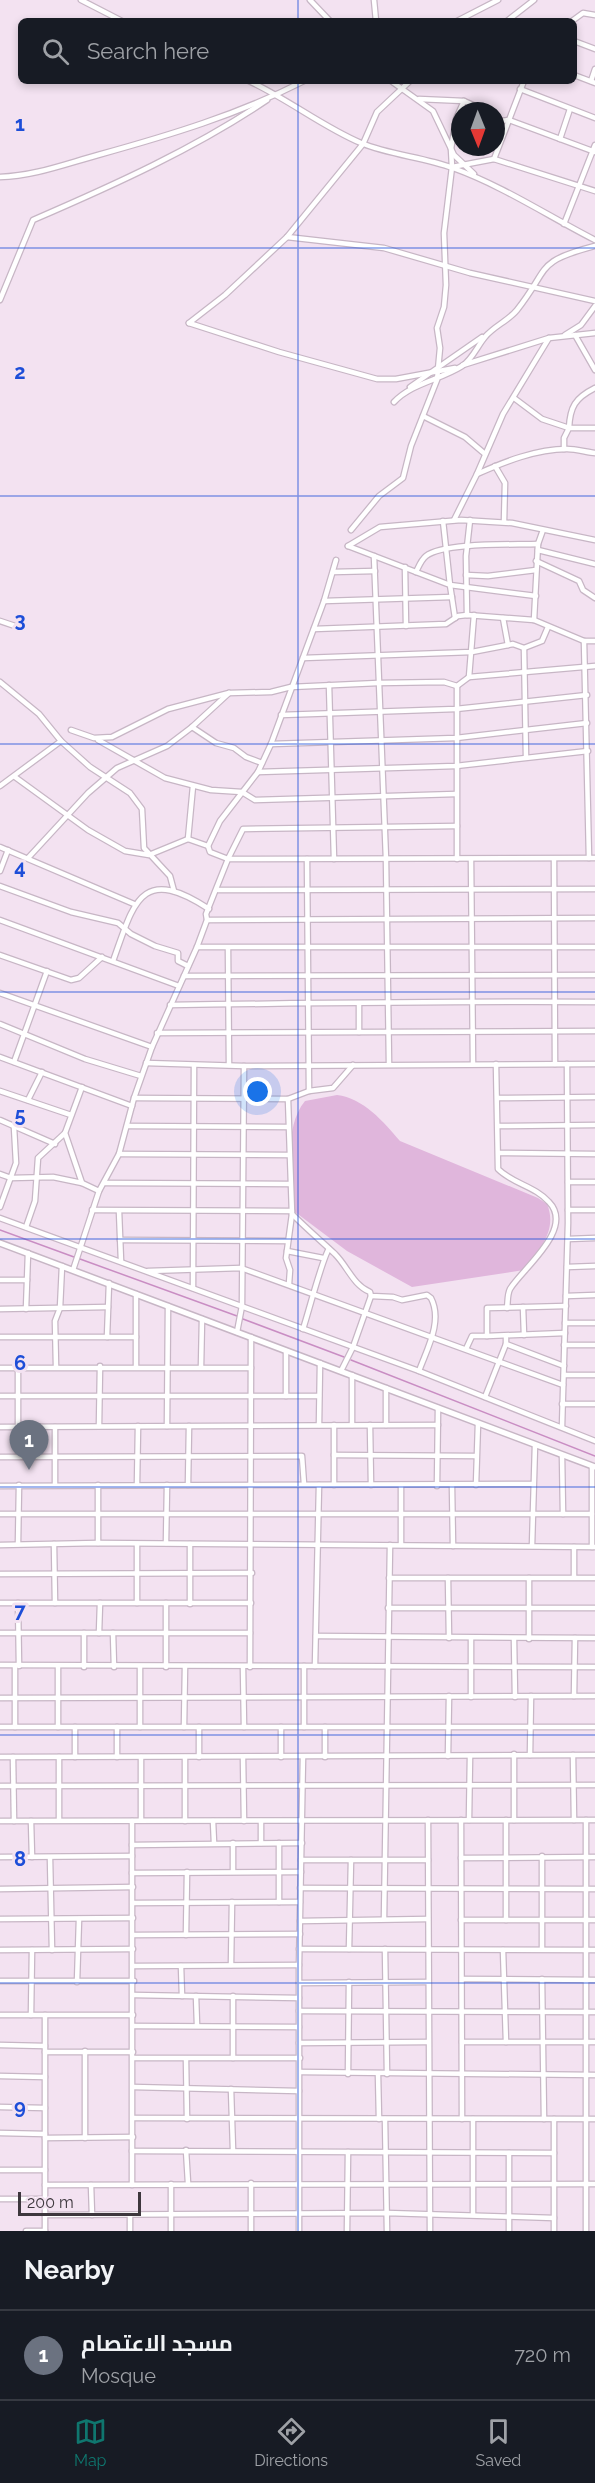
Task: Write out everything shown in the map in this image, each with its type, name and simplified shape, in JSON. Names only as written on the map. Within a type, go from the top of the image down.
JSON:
[{"type":"main road","points":[[0,1242],[594,1467]]},
{"type":"street","points":[[81,0],[116,18]]},
{"type":"street","points":[[310,0],[327,18]]},
{"type":"street","points":[[374,0],[376,18]]},
{"type":"street","points":[[463,18],[498,0]]},
{"type":"street","points":[[511,18],[534,0]]},
{"type":"street","points":[[576,18],[583,13],[595,15]]},
{"type":"street","points":[[577,42],[595,49]]},
{"type":"street","points":[[577,76],[593,82],[595,69]]},
{"type":"street","points":[[256,84],[278,94],[363,144],[452,167],[478,178],[595,240]]},
{"type":"street","points":[[0,300],[33,220],[119,183],[214,133],[298,84]]},
{"type":"street","points":[[394,84],[418,99],[438,118],[451,149]]},
{"type":"street","points":[[407,84],[377,112],[363,144],[287,237],[225,295],[189,323],[268,349],[370,378],[386,380],[427,373],[439,368],[517,310],[548,263],[595,246]]},
{"type":"street","points":[[494,159],[522,84]]},
{"type":"street","points":[[520,89],[595,118]]},
{"type":"street","points":[[418,99],[464,101]]},
{"type":"street","points":[[0,177],[39,173],[164,138],[267,100]]},
{"type":"street","points":[[560,138],[570,109]]},
{"type":"street","points":[[505,120],[594,149],[564,224]]},
{"type":"street","points":[[351,530],[379,496],[403,478],[437,380],[439,368],[437,328],[444,307],[444,233],[451,156]]},
{"type":"street","points":[[456,156],[478,178]]},
{"type":"street","points":[[452,167],[494,159],[595,191]]},
{"type":"street","points":[[287,237],[384,248],[444,265],[595,301]]},
{"type":"street","points":[[564,335],[581,325],[595,306]]},
{"type":"street","points":[[405,390],[437,380],[463,365],[549,338],[595,333]]},
{"type":"street","points":[[463,365],[487,334]]},
{"type":"street","points":[[575,335],[595,370]]},
{"type":"street","points":[[454,520],[499,423],[529,368],[549,338]]},
{"type":"street","points":[[439,368],[455,369]]},
{"type":"street","points":[[394,402],[427,373]]},
{"type":"street","points":[[564,449],[564,438],[569,428],[572,405],[580,396],[595,388]]},
{"type":"street","points":[[514,398],[542,419],[569,428],[595,428]]},
{"type":"street","points":[[423,416],[465,437],[486,453]]},
{"type":"street","points":[[477,474],[521,457],[564,449],[595,453]]},
{"type":"street","points":[[495,466],[505,483],[504,522]]},
{"type":"street","points":[[536,596],[450,585],[348,546],[380,528],[454,520],[504,522],[595,540]]},
{"type":"street","points":[[467,615],[466,575],[470,520]]},
{"type":"street","points":[[443,521],[454,618]]},
{"type":"street","points":[[534,620],[536,561],[543,530]]},
{"type":"street","points":[[416,572],[427,555],[467,547],[538,547],[595,564]]},
{"type":"street","points":[[374,556],[387,890],[389,1064]]},
{"type":"street","points":[[336,560],[324,601],[271,744],[258,772],[220,821],[208,846],[210,852],[228,859],[592,858],[584,641]]},
{"type":"street","points":[[536,561],[579,580],[583,590],[595,598]]},
{"type":"street","points":[[405,567],[406,626]]},
{"type":"street","points":[[466,575],[536,570]]},
{"type":"street","points":[[333,572],[375,571]]},
{"type":"street","points":[[324,601],[452,597]]},
{"type":"street","points":[[314,629],[446,624],[454,618],[474,615],[534,620],[584,641],[594,640]]},
{"type":"street","points":[[469,677],[474,615]]},
{"type":"street","points":[[503,618],[508,645]]},
{"type":"street","points":[[0,621],[18,627]]},
{"type":"street","points":[[303,658],[472,652],[517,644],[524,648],[542,642],[548,627]]},
{"type":"street","points":[[524,648],[526,757]]},
{"type":"street","points":[[457,686],[469,677],[595,666]]},
{"type":"street","points":[[0,682],[39,714],[62,741],[106,778],[130,794],[142,809],[143,844],[149,855],[170,876],[174,891]]},
{"type":"street","points":[[94,738],[117,735],[180,705],[229,693],[264,692],[291,687],[378,683],[444,682],[457,686]]},
{"type":"street","points":[[328,685],[334,859]]},
{"type":"street","points":[[587,685],[595,685]]},
{"type":"street","points":[[457,686],[457,859]]},
{"type":"street","points":[[28,858],[117,768],[134,759],[156,752],[192,728],[229,693]]},
{"type":"street","points":[[281,716],[456,709],[587,695]]},
{"type":"street","points":[[587,713],[595,713]]},
{"type":"street","points":[[271,744],[456,738],[587,723]]},
{"type":"street","points":[[192,728],[216,743],[234,748],[246,757],[262,763]]},
{"type":"street","points":[[70,730],[94,738],[165,778],[193,786],[242,792],[255,800],[456,794]]},
{"type":"street","points":[[0,786],[62,741]]},
{"type":"street","points":[[588,741],[595,741]]},
{"type":"street","points":[[258,772],[456,766],[588,751]]},
{"type":"street","points":[[589,770],[595,770]]},
{"type":"street","points":[[15,777],[98,836],[125,851],[149,855],[188,839],[208,846]]},
{"type":"street","points":[[188,839],[193,786]]},
{"type":"street","points":[[589,798],[595,798]]},
{"type":"street","points":[[73,1270],[99,1191],[119,1154],[134,1098],[157,1033],[197,947],[209,909],[241,829],[457,826]]},
{"type":"street","points":[[0,847],[134,904]]},
{"type":"street","points":[[0,871],[8,850]]},
{"type":"street","points":[[307,859],[309,1090]]},
{"type":"street","points":[[471,859],[473,1064]]},
{"type":"street","points":[[554,859],[555,1064]]},
{"type":"street","points":[[0,886],[71,912],[118,924],[155,946],[178,953],[178,961],[188,966]]},
{"type":"street","points":[[218,890],[595,889]]},
{"type":"street","points":[[113,961],[134,904],[148,892],[184,893],[209,909]]},
{"type":"street","points":[[207,920],[595,918]]},
{"type":"street","points":[[0,920],[179,986]]},
{"type":"street","points":[[197,947],[595,946]]},
{"type":"street","points":[[228,948],[229,1065]]},
{"type":"street","points":[[0,955],[76,980],[102,957]]},
{"type":"street","points":[[14,1062],[47,971]]},
{"type":"street","points":[[184,976],[595,975]]},
{"type":"street","points":[[0,993],[152,1047]]},
{"type":"street","points":[[170,1005],[472,1004],[547,1000],[595,1002]]},
{"type":"street","points":[[358,1004],[359,1032]]},
{"type":"street","points":[[0,1024],[84,1059],[141,1076]]},
{"type":"street","points":[[157,1033],[595,1031]]},
{"type":"street","points":[[0,1057],[132,1106]]},
{"type":"street","points":[[146,1063],[243,1066],[595,1064]]},
{"type":"street","points":[[496,1064],[499,1126],[498,1169],[511,1181],[536,1192],[549,1202],[554,1220],[553,1233],[545,1248],[510,1290],[507,1308]]},
{"type":"street","points":[[562,1427],[568,1239],[567,1064]]},
{"type":"street","points":[[193,1288],[194,1065]]},
{"type":"street","points":[[134,1098],[288,1099],[309,1090],[333,1088],[353,1065]]},
{"type":"street","points":[[237,1332],[242,1306],[243,1066]]},
{"type":"street","points":[[28,1100],[42,1072]]},
{"type":"street","points":[[26,1227],[35,1201],[38,1158],[65,1133],[82,1088]]},
{"type":"street","points":[[0,1099],[1,1091],[71,1115]]},
{"type":"street","points":[[498,1098],[595,1097]]},
{"type":"street","points":[[288,1099],[292,1213],[287,1241],[289,1284]]},
{"type":"street","points":[[0,1120],[55,1144]]},
{"type":"street","points":[[499,1126],[595,1125]]},
{"type":"street","points":[[127,1126],[288,1127]]},
{"type":"street","points":[[0,1207],[16,1163],[14,1127]]},
{"type":"street","points":[[65,1133],[82,1183]]},
{"type":"street","points":[[499,1153],[595,1154]]},
{"type":"street","points":[[119,1154],[289,1155]]},
{"type":"street","points":[[0,1174],[11,1178],[37,1177],[82,1183],[99,1191]]},
{"type":"street","points":[[568,1182],[595,1182]]},
{"type":"street","points":[[105,1183],[290,1184]]},
{"type":"street","points":[[92,1210],[292,1213],[349,1270],[357,1285],[370,1292],[371,1296],[353,1347],[341,1371]]},
{"type":"street","points":[[568,1210],[595,1210]]},
{"type":"street","points":[[119,1211],[121,1261]]},
{"type":"street","points":[[0,1218],[419,1371],[595,1440]]},
{"type":"street","points":[[568,1239],[595,1238]]},
{"type":"street","points":[[120,1240],[287,1241]]},
{"type":"street","points":[[303,1329],[315,1294],[323,1258],[329,1249]]},
{"type":"street","points":[[287,1251],[323,1258]]},
{"type":"street","points":[[26,1309],[28,1253]]},
{"type":"street","points":[[56,1366],[56,1315],[60,1308],[62,1266]]},
{"type":"street","points":[[567,1267],[595,1266]]},
{"type":"street","points":[[146,1271],[241,1268],[563,1385]]},
{"type":"street","points":[[0,1280],[27,1280]]},
{"type":"street","points":[[107,1337],[109,1283]]},
{"type":"street","points":[[136,1294],[136,1367]]},
{"type":"street","points":[[566,1296],[595,1295]]},
{"type":"street","points":[[371,1296],[393,1297],[402,1300],[429,1296],[436,1310],[431,1337],[419,1371]]},
{"type":"street","points":[[167,1426],[168,1306]]},
{"type":"street","points":[[488,1336],[486,1309],[566,1306]]},
{"type":"street","points":[[0,1309],[108,1307]]},
{"type":"street","points":[[523,1307],[524,1335]]},
{"type":"street","points":[[201,1367],[202,1319]]},
{"type":"street","points":[[565,1323],[595,1323]]},
{"type":"street","points":[[466,1349],[472,1336],[565,1333]]},
{"type":"street","points":[[485,1397],[506,1344],[506,1336]]},
{"type":"street","points":[[0,1337],[136,1337]]},
{"type":"street","points":[[250,1337],[252,1514],[250,1667]]},
{"type":"street","points":[[506,1344],[564,1366]]},
{"type":"street","points":[[564,1344],[595,1345]]},
{"type":"street","points":[[286,1351],[286,1396]]},
{"type":"street","points":[[319,1425],[320,1363]]},
{"type":"street","points":[[0,1368],[100,1366],[251,1368]]},
{"type":"street","points":[[99,1426],[100,1366]]},
{"type":"street","points":[[18,1368],[18,1427]]},
{"type":"street","points":[[352,1375],[352,1425]]},
{"type":"street","points":[[564,1375],[595,1375]]},
{"type":"street","points":[[386,1388],[386,1425]]},
{"type":"street","points":[[0,1396],[319,1396]]},
{"type":"street","points":[[562,1404],[595,1404]]},
{"type":"street","points":[[437,1486],[438,1408]]},
{"type":"street","points":[[476,1485],[478,1424]]},
{"type":"street","points":[[334,1425],[334,1485]]},
{"type":"street","points":[[370,1425],[371,1485]]},
{"type":"street","points":[[0,1427],[438,1425]]},
{"type":"street","points":[[137,1485],[138,1426]]},
{"type":"street","points":[[188,1485],[189,1426]]},
{"type":"street","points":[[55,1427],[55,1485]]},
{"type":"street","points":[[532,1546],[535,1445]]},
{"type":"street","points":[[334,1455],[476,1456]]},
{"type":"street","points":[[562,1455],[563,1514]]},
{"type":"street","points":[[0,1456],[303,1456],[304,1485]]},
{"type":"street","points":[[0,1545],[166,1543],[594,1547],[592,1514],[594,1467]]},
{"type":"street","points":[[0,1486],[533,1484]]},
{"type":"street","points":[[18,1544],[19,1485]]},
{"type":"street","points":[[98,1485],[98,1543]]},
{"type":"street","points":[[166,1543],[167,1485]]},
{"type":"street","points":[[315,1666],[320,1545],[319,1485]]},
{"type":"street","points":[[401,1485],[401,1545]]},
{"type":"street","points":[[452,1486],[453,1546]]},
{"type":"street","points":[[0,1514],[592,1514]]},
{"type":"street","points":[[54,1544],[55,1602]]},
{"type":"street","points":[[137,1544],[137,1603]]},
{"type":"street","points":[[190,1544],[190,1604]]},
{"type":"street","points":[[384,1919],[390,1545]]},
{"type":"street","points":[[574,1547],[574,1577]]},
{"type":"street","points":[[0,1574],[252,1573]]},
{"type":"street","points":[[389,1578],[595,1578]]},
{"type":"street","points":[[448,1578],[449,1638]]},
{"type":"street","points":[[529,1578],[529,1639]]},
{"type":"street","points":[[0,1603],[251,1603]]},
{"type":"street","points":[[15,1727],[18,1603]]},
{"type":"street","points":[[99,1633],[100,1603]]},
{"type":"street","points":[[166,1603],[166,1667]]},
{"type":"street","points":[[388,1608],[595,1608]]},
{"type":"street","points":[[0,1633],[250,1633]]},
{"type":"street","points":[[84,1633],[84,1667]]},
{"type":"street","points":[[113,1633],[114,1667]]},
{"type":"street","points":[[316,1636],[595,1638]]},
{"type":"street","points":[[471,1638],[471,1697]]},
{"type":"street","points":[[574,1696],[575,1638]]},
{"type":"street","points":[[514,1639],[515,1697]]},
{"type":"street","points":[[0,1665],[595,1667]]},
{"type":"street","points":[[58,1666],[58,1727]]},
{"type":"street","points":[[184,1727],[185,1666]]},
{"type":"street","points":[[243,1666],[244,1727]]},
{"type":"street","points":[[304,1666],[304,1727]]},
{"type":"street","points":[[140,1667],[140,1727]]},
{"type":"street","points":[[448,1756],[449,1696]]},
{"type":"street","points":[[530,1755],[531,1696]]},
{"type":"street","points":[[0,1698],[595,1696]]},
{"type":"street","points":[[0,1727],[595,1727]]},
{"type":"street","points":[[75,1727],[75,1757]]},
{"type":"street","points":[[117,1727],[117,1757]]},
{"type":"street","points":[[199,1757],[200,1727]]},
{"type":"street","points":[[281,1727],[281,1757]]},
{"type":"street","points":[[325,1727],[325,1757]]},
{"type":"street","points":[[514,1754],[514,1820]]},
{"type":"street","points":[[573,1755],[574,1820]]},
{"type":"street","points":[[0,1757],[595,1755]]},
{"type":"street","points":[[469,1820],[470,1756]]},
{"type":"street","points":[[13,1757],[14,1821]]},
{"type":"street","points":[[59,1757],[59,1820]]},
{"type":"street","points":[[141,1757],[141,1820]]},
{"type":"street","points":[[185,1757],[185,1821]]},
{"type":"street","points":[[243,1757],[244,1821]]},
{"type":"street","points":[[299,2231],[299,1965],[303,1757]]},
{"type":"street","points":[[0,1786],[595,1785]]},
{"type":"street","points":[[428,1820],[430,2231]]},
{"type":"street","points":[[460,1820],[462,2119]]},
{"type":"street","points":[[506,1820],[506,1920]]},
{"type":"street","points":[[586,1820],[586,2231]]},
{"type":"street","points":[[0,1821],[595,1820]]},
{"type":"street","points":[[32,1821],[32,1857]]},
{"type":"street","points":[[132,1821],[134,1949],[132,2185]]},
{"type":"street","points":[[213,1821],[214,1843]]},
{"type":"street","points":[[261,1821],[261,1843]]},
{"type":"street","points":[[233,1843],[233,1871]]},
{"type":"street","points":[[279,1843],[279,1902]]},
{"type":"street","points":[[132,1845],[302,1843]]},
{"type":"street","points":[[0,1857],[132,1856]]},
{"type":"street","points":[[50,1857],[52,1950]]},
{"type":"street","points":[[542,1857],[543,1950]]},
{"type":"street","points":[[461,1858],[595,1857]]},
{"type":"street","points":[[301,1860],[428,1860]]},
{"type":"street","points":[[349,1949],[351,1860]]},
{"type":"street","points":[[186,1935],[187,1872]]},
{"type":"street","points":[[132,1873],[301,1872]]},
{"type":"street","points":[[0,1889],[133,1887]]},
{"type":"street","points":[[300,1888],[595,1889]]},
{"type":"street","points":[[231,1965],[232,1902]]},
{"type":"street","points":[[133,1903],[300,1902]]},
{"type":"street","points":[[0,1920],[133,1918]]},
{"type":"street","points":[[77,1982],[79,1919]]},
{"type":"street","points":[[300,1921],[429,1919]]},
{"type":"street","points":[[461,1920],[595,1920]]},
{"type":"street","points":[[133,1935],[300,1934]]},
{"type":"street","points":[[0,1950],[134,1949]]},
{"type":"street","points":[[300,1949],[595,1950]]},
{"type":"street","points":[[385,1949],[387,2074]]},
{"type":"street","points":[[31,2015],[32,1950]]},
{"type":"street","points":[[503,1950],[506,2042]]},
{"type":"street","points":[[134,1966],[299,1965]]},
{"type":"street","points":[[181,1966],[182,1996]]},
{"type":"street","points":[[462,1979],[595,1980]]},
{"type":"street","points":[[542,1979],[544,2119]]},
{"type":"street","points":[[0,1980],[134,1981]]},
{"type":"street","points":[[348,2074],[349,1982]]},
{"type":"street","points":[[299,1983],[428,1982]]},
{"type":"street","points":[[134,1995],[299,1998]]},
{"type":"street","points":[[196,1996],[197,2025]]},
{"type":"street","points":[[233,1996],[233,2058]]},
{"type":"street","points":[[299,2011],[348,2013],[505,2010],[595,2012]]},
{"type":"street","points":[[0,2015],[133,2015]]},
{"type":"street","points":[[26,2231],[45,2231],[45,2015]]},
{"type":"street","points":[[133,2026],[299,2027]]},
{"type":"street","points":[[299,2043],[428,2042]]},
{"type":"street","points":[[462,2042],[595,2042]]},
{"type":"street","points":[[0,2046],[186,2059],[300,2058]]},
{"type":"street","points":[[84,2051],[85,2138]]},
{"type":"street","points":[[186,2059],[187,2119]]},
{"type":"street","points":[[300,2072],[595,2075]]},
{"type":"street","points":[[378,2074],[379,2119]]},
{"type":"street","points":[[0,2076],[45,2077]]},
{"type":"street","points":[[133,2087],[299,2091]]},
{"type":"street","points":[[231,2089],[233,2150]]},
{"type":"street","points":[[0,2107],[45,2108]]},
{"type":"street","points":[[133,2118],[595,2119]]},
{"type":"street","points":[[385,2119],[387,2231]]},
{"type":"street","points":[[473,2119],[473,2215]]},
{"type":"street","points":[[554,2119],[554,2231]]},
{"type":"street","points":[[0,2133],[85,2138],[133,2137]]},
{"type":"street","points":[[186,2150],[188,2183]]},
{"type":"street","points":[[132,2151],[554,2153]]},
{"type":"street","points":[[587,2151],[595,2151]]},
{"type":"street","points":[[347,2231],[348,2152]]},
{"type":"street","points":[[509,2152],[509,2231]]},
{"type":"street","points":[[0,2169],[45,2170]]},
{"type":"street","points":[[251,2183],[251,2231]]},
{"type":"street","points":[[171,2184],[171,2231]]},
{"type":"street","points":[[45,2185],[595,2184]]},
{"type":"street","points":[[91,2185],[92,2215]]},
{"type":"street","points":[[0,2199],[45,2199]]},
{"type":"street","points":[[45,2215],[299,2216],[387,2213],[554,2218]]},
{"type":"street","points":[[130,2215],[130,2231]]},
{"type":"street","points":[[587,2216],[595,2215]]},
{"type":"shaded area","points":[[337,1095],[347,1097],[364,1106],[380,1119],[400,1141],[538,1198],[547,1204],[550,1214],[549,1231],[541,1248],[524,1270],[412,1287],[347,1251],[295,1212],[291,1169],[293,1125],[305,1101]]},
{"type":"waterway","points":[[0,1230],[74,1257]]},
{"type":"waterway","points":[[80,1259],[237,1316]]},
{"type":"waterway","points":[[243,1319],[344,1357]]},
{"type":"waterway","points":[[351,1360],[595,1456]]},
{"type":"place","name":"مسجد الاعتصام","points":[[29,1470]]}]
